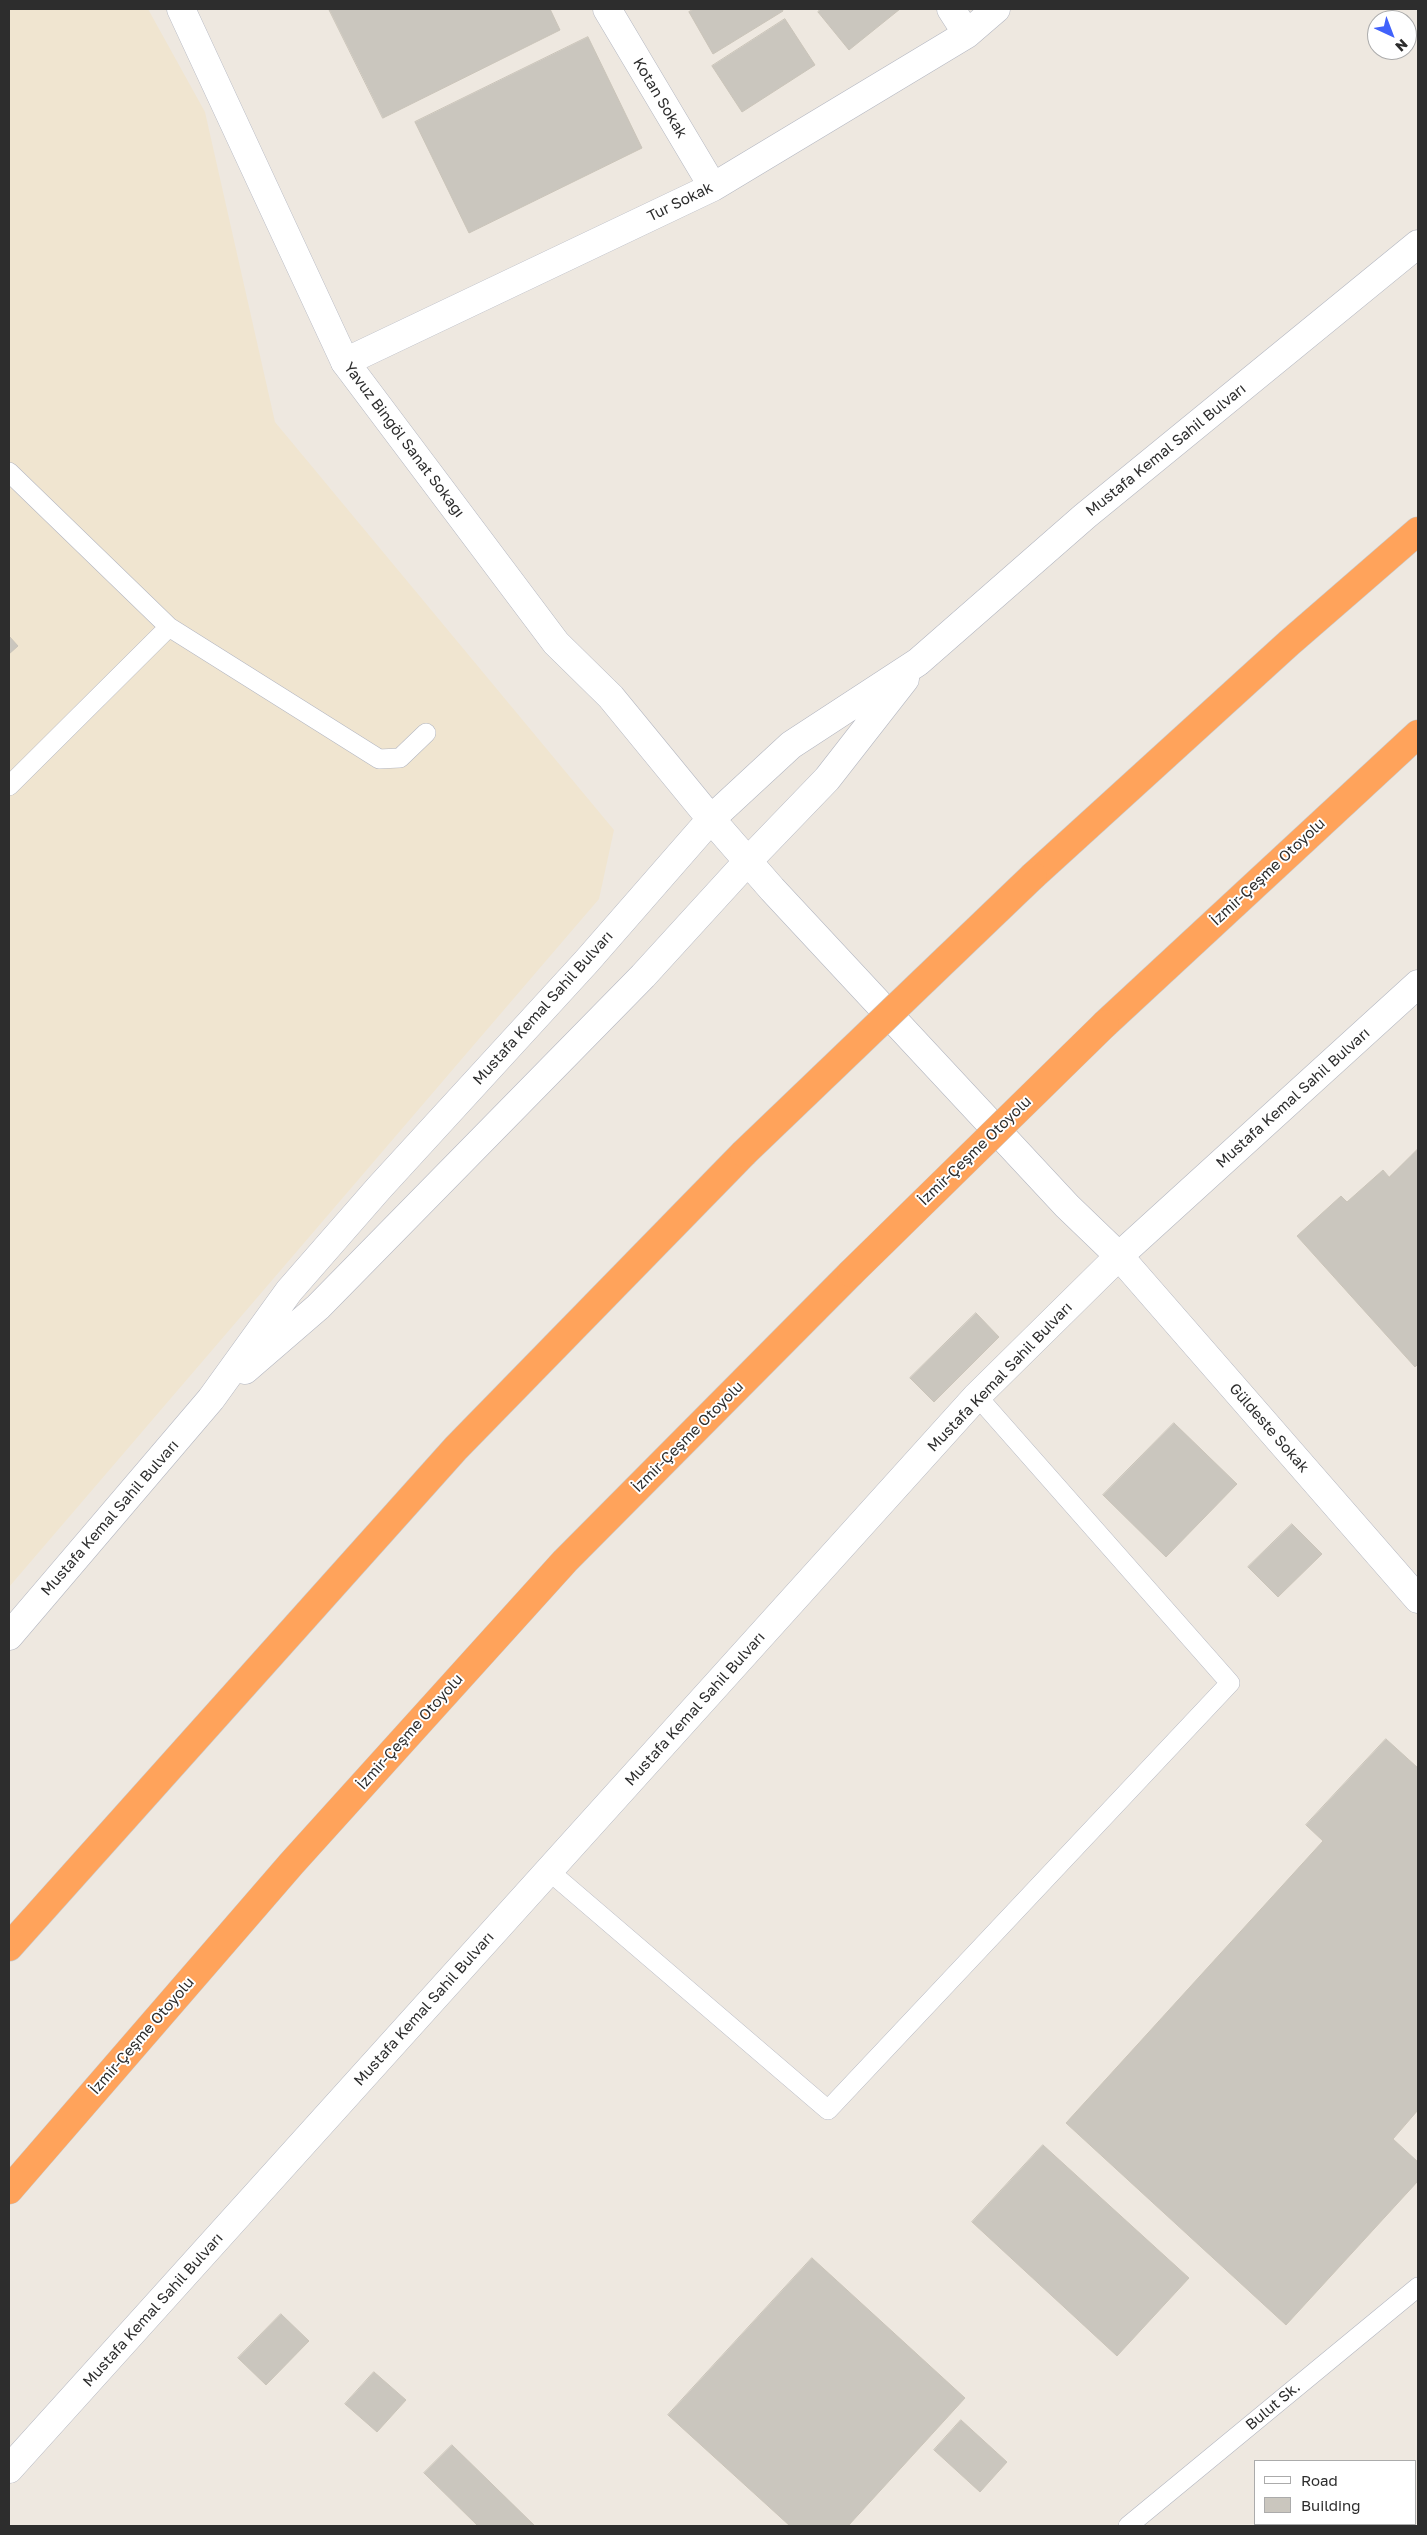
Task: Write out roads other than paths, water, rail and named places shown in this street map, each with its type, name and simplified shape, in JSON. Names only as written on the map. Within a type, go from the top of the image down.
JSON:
[{"type":"highway","points":[[9,1947],[456,1448],[744,1152],[1033,876],[1289,643],[1418,531]]},
{"type":"highway","name":"İzmir-Çeşme Otoyolu","points":[[9,2190],[292,1863],[565,1561],[851,1273],[1104,1024],[1418,734]]},
{"type":"street","name":"Yavuz Bingöl Sanat Sokağı","points":[[181,9],[345,362],[556,643],[611,697],[748,861]]},
{"type":"street","name":"Kotan Sokak","points":[[607,9],[713,187]]},
{"type":"street","points":[[951,9],[967,34]]},
{"type":"street","name":"Tur Sokak","points":[[345,362],[713,187],[967,34],[996,9]]},
{"type":"street","name":"Mustafa Kemal Sahil Bulvarı","points":[[9,1636],[212,1400],[289,1291],[379,1188],[587,961],[711,819],[791,745],[918,662],[1085,516],[1418,244]]},
{"type":"street","name":"Mustafa Kemal Sahil Bulvarı","points":[[212,1400],[318,1308],[643,976],[748,861],[827,779],[918,662]]},
{"type":"street","name":"Güldeste Sokak","points":[[748,861],[1060,1198],[1120,1256],[1418,1599]]},
{"type":"street","name":"Mustafa Kemal Sahil Bulvarı","points":[[9,2469],[977,1396],[1120,1256],[1418,984]]},
{"type":"lane","points":[[9,472],[169,627],[379,759],[400,758],[426,733]]},
{"type":"lane","points":[[9,786],[169,627]]},
{"type":"lane","points":[[549,1871],[828,2110],[1230,1682],[977,1396]]},
{"type":"lane","name":"Bulut Sk.","points":[[1128,2526],[1418,2287]]}]
